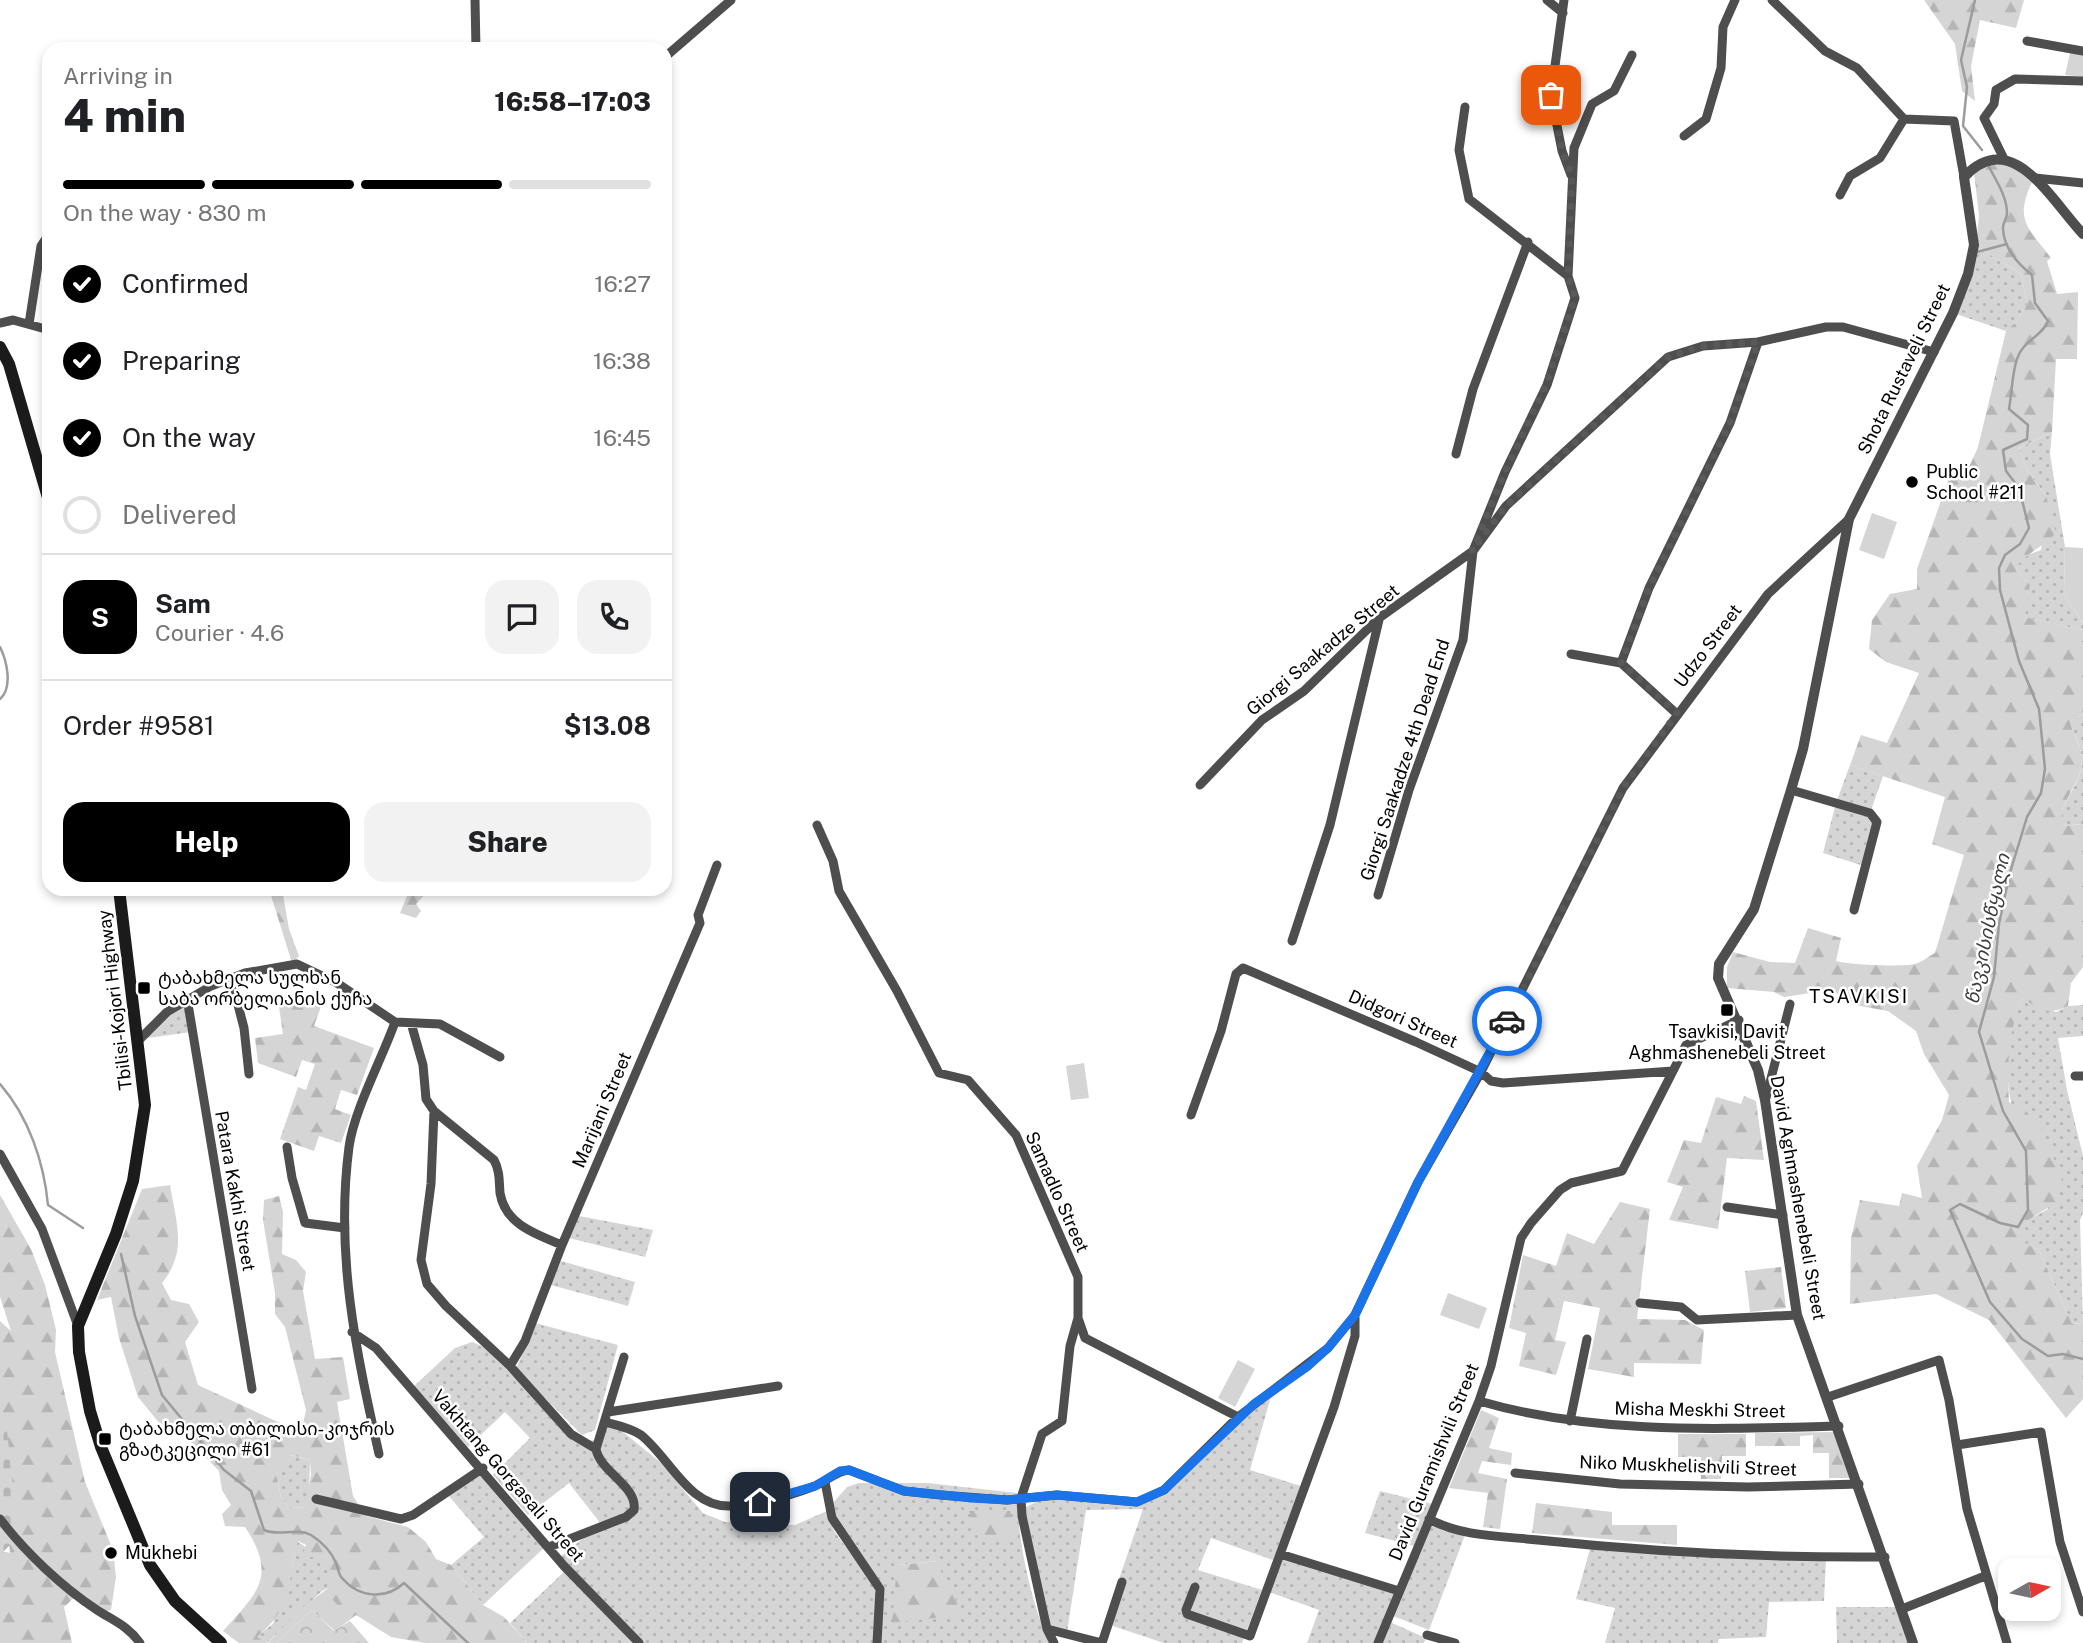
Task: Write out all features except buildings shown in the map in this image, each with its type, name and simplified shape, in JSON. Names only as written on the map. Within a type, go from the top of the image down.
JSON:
[{"type":"main road","points":[[0,346],[9,364],[42,478]]},
{"type":"main road","name":"Tbilisi-Kojori Highway","points":[[120,896],[145,1104],[133,1181],[116,1234],[78,1326],[82,1377],[110,1471],[150,1564],[175,1601],[221,1643]]},
{"type":"street","points":[[475,0],[476,42]]},
{"type":"street","points":[[672,51],[731,0]]},
{"type":"street","points":[[1547,0],[1563,13]]},
{"type":"street","points":[[1564,0],[1551,95],[1562,151],[1572,176]]},
{"type":"street","points":[[1684,136],[1706,119],[1721,68],[1723,27],[1735,0]]},
{"type":"street","points":[[1772,0],[1825,51],[1857,68],[1903,119],[1954,121],[1964,177]]},
{"type":"street","points":[[2027,41],[2083,51]]},
{"type":"street","points":[[1472,551],[1546,385],[1569,323],[1575,298],[1568,276],[1574,148],[1592,104],[1614,91],[1632,55]]},
{"type":"street","points":[[2004,159],[1984,118],[1994,104],[1996,90],[2015,79],[2083,81]]},
{"type":"street","points":[[1465,107],[1459,150],[1469,199],[1528,242],[1568,276]]},
{"type":"street","points":[[1840,195],[1850,176],[1880,158],[1903,119]]},
{"type":"street","points":[[1964,177],[1985,159],[2004,159],[2017,164],[2035,178],[2083,234]]},
{"type":"street","name":"Shota Rustaveli Street","points":[[1849,519],[1954,313],[1968,274],[1974,245],[1964,177]]},
{"type":"street","points":[[2035,178],[2083,183]]},
{"type":"street","points":[[1456,454],[1473,389],[1528,242]]},
{"type":"street","points":[[29,324],[42,244]]},
{"type":"street","points":[[0,323],[13,320],[42,328]]},
{"type":"street","name":"Giorgi Saakadze Street","points":[[1200,785],[1262,720],[1304,691],[1379,618],[1472,551],[1506,506],[1668,357],[1703,346],[1758,342],[1826,327],[1843,327],[1934,352]]},
{"type":"street","points":[[1621,663],[1649,588],[1730,423],[1758,342]]},
{"type":"street","name":"Udzo Street","points":[[1355,1315],[1418,1182],[1481,1072],[1623,788],[1768,594],[1849,519]]},
{"type":"street","name":"David Aghmashenebeli Street","points":[[1849,519],[1803,749],[1754,909],[1719,964],[1718,978],[1723,993],[1739,1020],[1758,1070],[1765,1100],[1797,1315],[1839,1426],[1913,1643]]},
{"type":"street","name":"Giorgi Saakadze 4th Dead End","points":[[1377,895],[1413,778],[1462,640],[1472,551]]},
{"type":"street","points":[[1292,941],[1330,825],[1379,618]]},
{"type":"street","points":[[1571,654],[1621,663],[1677,713]]},
{"type":"street","points":[[1791,790],[1870,813],[1877,822],[1854,910]]},
{"type":"street","name":"Samadlo Street","points":[[817,825],[833,861],[839,891],[897,991],[939,1073],[968,1080],[1016,1135],[1078,1277],[1078,1318],[1072,1335],[1062,1421],[1042,1434],[1021,1498]]},
{"type":"street","name":"Marijani Street","points":[[510,1366],[525,1341],[562,1245],[700,923],[698,915],[717,865]]},
{"type":"street","points":[[139,1040],[187,998],[230,978],[297,964],[337,983],[395,1022],[424,1021],[440,1024],[500,1057]]},
{"type":"street","name":"Didgori Street","points":[[1191,1115],[1221,1031],[1236,974],[1243,968],[1481,1072],[1491,1081],[1503,1083],[1673,1071]]},
{"type":"street","points":[[230,978],[244,1028],[249,1074]]},
{"type":"street","name":"Patara Kakhi Street","points":[[187,998],[252,1389]]},
{"type":"street","points":[[1765,1100],[1790,1004]]},
{"type":"street","points":[[1673,1071],[1686,1045],[1739,1020]]},
{"type":"street","points":[[379,1454],[352,1332],[345,1228],[353,1131],[395,1022]]},
{"type":"street","points":[[411,1023],[423,1065],[426,1099],[434,1111],[494,1160],[507,1214],[514,1222],[562,1245]]},
{"type":"street","name":"David Guramishvili Street","points":[[1378,1643],[1479,1401],[1491,1366],[1521,1238],[1560,1190],[1582,1179],[1622,1171],[1673,1071]]},
{"type":"street","points":[[434,1111],[422,1273],[427,1284],[446,1306],[510,1366],[571,1434],[596,1450]]},
{"type":"street","points":[[287,1147],[292,1178],[305,1223],[345,1228]]},
{"type":"street","points":[[0,1154],[43,1229],[78,1326]]},
{"type":"street","points":[[1727,1207],[1783,1215]]},
{"type":"street","points":[[1640,1303],[1681,1307],[1697,1320],[1797,1315]]},
{"type":"street","points":[[606,1417],[640,1434],[692,1492],[708,1503],[728,1506],[760,1502],[825,1482],[840,1471],[849,1470],[904,1491],[972,1498],[1057,1495],[1137,1502],[1164,1490],[1238,1417],[1269,1391],[1308,1366],[1328,1348],[1355,1315]]},
{"type":"street","points":[[1195,1587],[1187,1614],[1249,1637],[1334,1407],[1354,1336],[1355,1315]]},
{"type":"street","points":[[1078,1318],[1085,1338],[1238,1417]]},
{"type":"street","name":"Vakhtang Gorgasali Street","points":[[352,1332],[376,1348],[549,1547],[639,1643]]},
{"type":"street","points":[[1570,1421],[1587,1339]]},
{"type":"street","points":[[549,1547],[626,1517],[634,1510],[634,1499],[598,1459],[596,1450],[624,1357]]},
{"type":"street","points":[[1828,1397],[1939,1360],[1967,1509],[2007,1643]]},
{"type":"street","points":[[606,1417],[778,1386]]},
{"type":"street","name":"Misha Meskhi Street","points":[[1479,1401],[1519,1413],[1635,1428],[1839,1426]]},
{"type":"street","points":[[1956,1445],[2041,1433],[2060,1542],[2083,1612]]},
{"type":"street","points":[[316,1499],[401,1519],[412,1515],[483,1468]]},
{"type":"street","name":"Niko Muskhelishvili Street","points":[[1515,1473],[1620,1484],[1748,1487],[1859,1484]]},
{"type":"street","points":[[825,1482],[832,1518],[880,1588],[877,1643]]},
{"type":"street","points":[[1021,1498],[1022,1516],[1047,1629],[1054,1643]]},
{"type":"street","points":[[0,1519],[44,1565],[97,1610],[122,1623],[140,1643]]},
{"type":"street","points":[[1429,1519],[1445,1527],[1466,1532],[1590,1546],[1826,1557],[1885,1557]]},
{"type":"street","points":[[1280,1554],[1399,1591]]},
{"type":"street","points":[[1902,1609],[1985,1576]]},
{"type":"street","points":[[1047,1629],[1102,1643],[1122,1582]]},
{"type":"street","points":[[1427,1635],[1455,1643]]},
{"type":"green space","points":[[1924,0],[2024,0],[2016,28],[1980,20],[1971,66],[1975,101],[1962,91],[1955,44]]},
{"type":"green space","points":[[2070,53],[2083,55],[2083,77],[2065,75]]},
{"type":"green space","points":[[2005,161],[2032,182],[2024,206],[2024,215],[2030,231],[2051,258],[2047,261],[2057,294],[2078,292],[2077,359],[2056,359],[2052,432],[2019,448],[2027,470],[2046,496],[2056,533],[2016,568],[2030,585],[2025,617],[2083,630],[2083,714],[2070,722],[2081,750],[2081,768],[2061,817],[2062,826],[2083,824],[2083,967],[2071,983],[2068,1006],[2049,1011],[2022,998],[2011,1037],[2008,1075],[2009,1102],[2026,1111],[2043,1132],[2062,1178],[2057,1202],[2030,1219],[2019,1240],[2039,1250],[2072,1324],[2083,1323],[2083,1399],[2066,1418],[1989,1320],[1936,1294],[1850,1304],[1851,1238],[1860,1200],[1899,1206],[1902,1193],[1922,1198],[1917,1166],[1942,1120],[1949,1095],[1924,1054],[1916,1031],[1888,1011],[1860,1006],[1830,990],[1784,997],[1774,992],[1727,988],[1727,967],[1733,952],[1770,962],[1795,963],[1808,928],[1841,938],[1836,961],[1908,965],[1918,963],[1935,953],[1964,855],[1932,844],[1945,797],[1850,765],[1861,735],[1887,743],[1919,673],[1886,662],[1869,649],[1872,620],[1890,594],[1917,589],[1917,569],[1949,478],[1970,465],[1978,447],[2006,331],[2017,321],[2027,304],[2021,274],[1976,246],[1979,216],[1974,172],[1980,163]]},
{"type":"green space","points":[[1976,246],[2021,274],[2027,304],[2017,321],[2006,331],[1956,314]]},
{"type":"green space","points":[[2052,432],[2050,454],[2065,547],[2064,595],[2083,623],[2083,630],[2024,617],[2030,585],[2016,568],[2022,557],[2041,550],[2046,496],[2027,470],[2019,448]]},
{"type":"green space","points":[[1872,513],[1897,522],[1884,559],[1859,550]]},
{"type":"green space","points":[[2065,547],[2083,548],[2083,623],[2064,595]]},
{"type":"green space","points":[[2083,714],[2083,824],[2061,826],[2063,809],[2079,777],[2082,759],[2070,722]]},
{"type":"green space","points":[[1850,765],[1883,776],[1870,813],[1877,822],[1867,867],[1823,853],[1836,803]]},
{"type":"green space","points":[[271,896],[283,896],[289,929],[299,956],[292,963]]},
{"type":"green space","points":[[407,896],[423,896],[416,904],[421,911],[416,918],[400,913]]},
{"type":"green space","points":[[292,994],[323,1001],[314,1026],[374,1048],[357,1095],[341,1090],[335,1109],[351,1115],[341,1143],[319,1136],[314,1151],[280,1139],[298,1087],[306,1090],[315,1064],[302,1060],[296,1077],[258,1063],[255,1038],[283,1034],[278,1000]]},
{"type":"green space","points":[[2022,998],[2056,1012],[2068,1006],[2083,1005],[2083,1036],[2058,1038],[2083,1156],[2083,1213],[2080,1220],[2083,1323],[2072,1324],[2039,1250],[2018,1240],[2030,1219],[2048,1209],[2019,1130],[2008,1080],[2012,1027]]},
{"type":"green space","points":[[185,1002],[191,1032],[148,1038],[147,1034]]},
{"type":"green space","points":[[1084,1063],[1089,1098],[1071,1100],[1066,1066]]},
{"type":"green space","points":[[1744,1096],[1756,1101],[1764,1160],[1727,1158],[1718,1229],[1669,1220],[1683,1187],[1667,1182],[1684,1140],[1701,1143],[1716,1097],[1741,1104]]},
{"type":"green space","points":[[170,1185],[178,1248],[170,1271],[162,1283],[171,1300],[189,1304],[199,1322],[185,1342],[198,1385],[291,1428],[303,1424],[306,1410],[285,1327],[275,1314],[275,1293],[263,1220],[264,1200],[279,1196],[283,1212],[282,1254],[296,1260],[306,1272],[303,1291],[315,1359],[343,1357],[350,1399],[337,1402],[353,1496],[366,1516],[408,1527],[426,1542],[436,1559],[451,1565],[483,1605],[504,1617],[527,1643],[425,1643],[391,1637],[356,1615],[335,1631],[312,1610],[276,1643],[268,1643],[301,1608],[330,1587],[326,1562],[315,1557],[302,1557],[306,1545],[298,1541],[284,1604],[278,1615],[257,1637],[267,1643],[239,1643],[223,1631],[254,1595],[259,1584],[262,1572],[255,1544],[245,1527],[225,1526],[222,1514],[231,1505],[222,1490],[219,1471],[186,1437],[160,1424],[138,1397],[119,1338],[111,1297],[97,1300],[142,1189]],"holes":[[[291,1455],[310,1460],[311,1475],[305,1507],[289,1508],[281,1497],[276,1474]]]},
{"type":"green space","points":[[0,1195],[31,1249],[45,1285],[56,1330],[55,1352],[85,1482],[113,1550],[116,1577],[111,1610],[97,1614],[75,1597],[64,1607],[72,1643],[0,1643],[0,1551],[10,1553],[0,1445],[0,1321],[11,1331],[0,1297]]},
{"type":"green space","points":[[1620,1202],[1650,1209],[1637,1319],[1685,1320],[1704,1330],[1701,1364],[1634,1363],[1634,1377],[1588,1369],[1600,1308],[1564,1301],[1555,1340],[1566,1342],[1556,1375],[1519,1366],[1526,1333],[1509,1328],[1523,1255],[1556,1266],[1567,1233],[1594,1244]]},
{"type":"green space","points":[[579,1216],[653,1230],[645,1257],[569,1238]]},
{"type":"green space","points":[[561,1261],[635,1282],[628,1306],[551,1285]]},
{"type":"green space","points":[[1781,1267],[1786,1308],[1750,1312],[1745,1271]]},
{"type":"green space","points":[[1448,1293],[1487,1308],[1479,1329],[1440,1315]]},
{"type":"green space","points":[[535,1323],[618,1345],[595,1430],[582,1435],[516,1369]]},
{"type":"green space","points":[[472,1342],[484,1347],[582,1442],[599,1439],[607,1419],[660,1462],[703,1513],[725,1522],[795,1525],[827,1511],[834,1531],[877,1590],[875,1643],[639,1643],[561,1556],[601,1524],[569,1483],[528,1515],[493,1475],[530,1438],[505,1412],[468,1447],[413,1387],[455,1348]]},
{"type":"green space","points":[[1238,1360],[1255,1369],[1235,1407],[1218,1398]]},
{"type":"green space","points":[[1272,1393],[1250,1470],[1301,1486],[1273,1560],[1211,1538],[1198,1570],[1262,1590],[1242,1643],[1164,1643],[1104,1623],[1143,1509],[1086,1510],[1067,1632],[1049,1628],[1024,1508],[1042,1499],[1105,1500],[1125,1505],[1162,1494],[1236,1421]]},
{"type":"green space","points":[[1481,1410],[1499,1418],[1489,1448],[1512,1453],[1511,1465],[1482,1461],[1478,1473],[1507,1479],[1500,1529],[1483,1527],[1488,1493],[1449,1488]]},
{"type":"green space","points":[[0,1411],[6,1421],[18,1537],[0,1555]]},
{"type":"green space","points":[[1834,1432],[1850,1478],[1829,1478],[1829,1453],[1813,1453],[1813,1435],[1800,1436],[1800,1446],[1755,1446],[1755,1433]]},
{"type":"green space","points":[[1678,1434],[1746,1434],[1746,1456],[1722,1456],[1721,1479],[1701,1479],[1701,1457],[1678,1457]]},
{"type":"green space","points":[[290,1455],[310,1460],[309,1491],[305,1507],[289,1508],[281,1497],[276,1474]]},
{"type":"green space","points":[[482,1472],[545,1547],[483,1605],[451,1565],[484,1537],[448,1495]]},
{"type":"green space","points":[[859,1483],[928,1483],[1017,1493],[1019,1530],[1026,1570],[1036,1609],[1049,1643],[879,1643],[884,1594],[834,1518],[831,1505],[847,1487]],"holes":[[[938,1561],[943,1580],[897,1565]]]},
{"type":"green space","points":[[1380,1491],[1432,1504],[1414,1546],[1365,1533]]},
{"type":"green space","points":[[1536,1503],[1612,1512],[1612,1525],[1677,1525],[1677,1545],[1532,1533]]},
{"type":"green space","points":[[969,1511],[1010,1511],[1018,1537],[979,1541]]},
{"type":"green space","points":[[1431,1523],[1444,1531],[1465,1535],[1429,1630],[1393,1616]]},
{"type":"green space","points":[[297,1541],[327,1562],[331,1587],[322,1591],[267,1643],[256,1637],[273,1624],[292,1568]]},
{"type":"green space","points":[[1590,1549],[1826,1560],[1824,1601],[1769,1602],[1766,1637],[1719,1639],[1718,1643],[1605,1643],[1615,1608],[1576,1599]]},
{"type":"green space","points":[[1282,1557],[1394,1593],[1374,1643],[1307,1643],[1319,1610],[1269,1592]]},
{"type":"green space","points":[[939,1561],[943,1580],[951,1580],[960,1615],[892,1623],[897,1565]]},
{"type":"green space","points":[[566,1570],[632,1643],[527,1643],[510,1623]]},
{"type":"green space","points":[[326,1592],[347,1616],[336,1625],[315,1602]]},
{"type":"green space","points":[[1836,1607],[1898,1607],[1910,1643],[1837,1643]]},
{"type":"green space","points":[[312,1610],[334,1631],[350,1621],[369,1643],[276,1643]]},
{"type":"green space","points":[[1390,1622],[1426,1638],[1424,1643],[1382,1643]]},
{"type":"waterway","name":"წავკისისწყალი","points":[[1975,0],[1961,60],[1967,87],[1963,126],[1982,150]]},
{"type":"waterway","name":"წავკისისწყალი","points":[[1989,167],[2005,201],[2007,213],[2003,227],[2006,243],[2017,261],[2032,275],[2035,303],[2048,321],[2020,353],[2014,370],[2009,409],[2028,425],[2027,439],[2003,450],[2006,471],[2019,488],[2029,528],[2020,544],[2005,555],[1999,568],[2000,590],[2019,661],[2039,709],[2045,769],[2041,793],[2027,817],[2009,876],[1999,924],[1994,977],[1979,1032],[2003,1111],[2026,1151],[2028,1210],[2018,1227],[2000,1223],[1960,1204],[1950,1210],[1990,1302],[2022,1339],[2048,1356],[2063,1354],[2083,1359]]},
{"type":"waterway","points":[[1977,252],[2007,244]]},
{"type":"waterway","points":[[0,647],[7,667],[8,681],[0,699]]},
{"type":"waterway","points":[[0,1084],[19,1111],[33,1141],[43,1173],[48,1205],[83,1228]]},
{"type":"waterway","points":[[121,1254],[135,1316],[162,1395],[224,1470],[251,1491],[264,1530],[311,1535],[329,1551],[342,1578],[356,1590],[381,1594],[404,1583],[468,1643]]},
{"type":"way so far","points":[[1507,1021],[1623,788],[1677,713],[1621,663],[1649,588],[1730,423],[1758,342],[1703,346],[1668,357],[1506,506],[1472,551],[1546,385],[1569,323],[1575,298],[1568,276],[1572,176],[1562,151],[1551,95]]},
{"type":"place","name":"Public School #211","points":[[1912,482]]},
{"type":"place","name":"ტაბახმელა სულხან საბა ორბელიანის ქუჩა","points":[[144,988]]},
{"type":"place","name":"Tsavkisi, Davit Aghmashenebeli Street","points":[[1727,1010]]},
{"type":"place","name":"ტაბახმელა თბილისი-კოჯრის გზატკეცილი #61","points":[[105,1439]]},
{"type":"place","name":"Mukhebi","points":[[111,1553]]},
{"type":"district","name":"TSAVKISI","points":[[1859,996]]},
{"type":"route","points":[[760,1502],[815,1486],[840,1471],[849,1470],[904,1491],[972,1498],[1007,1500],[1057,1495],[1137,1502],[1164,1490],[1238,1417],[1269,1391],[1308,1366],[1328,1348],[1355,1315],[1418,1182],[1507,1021]]}]
